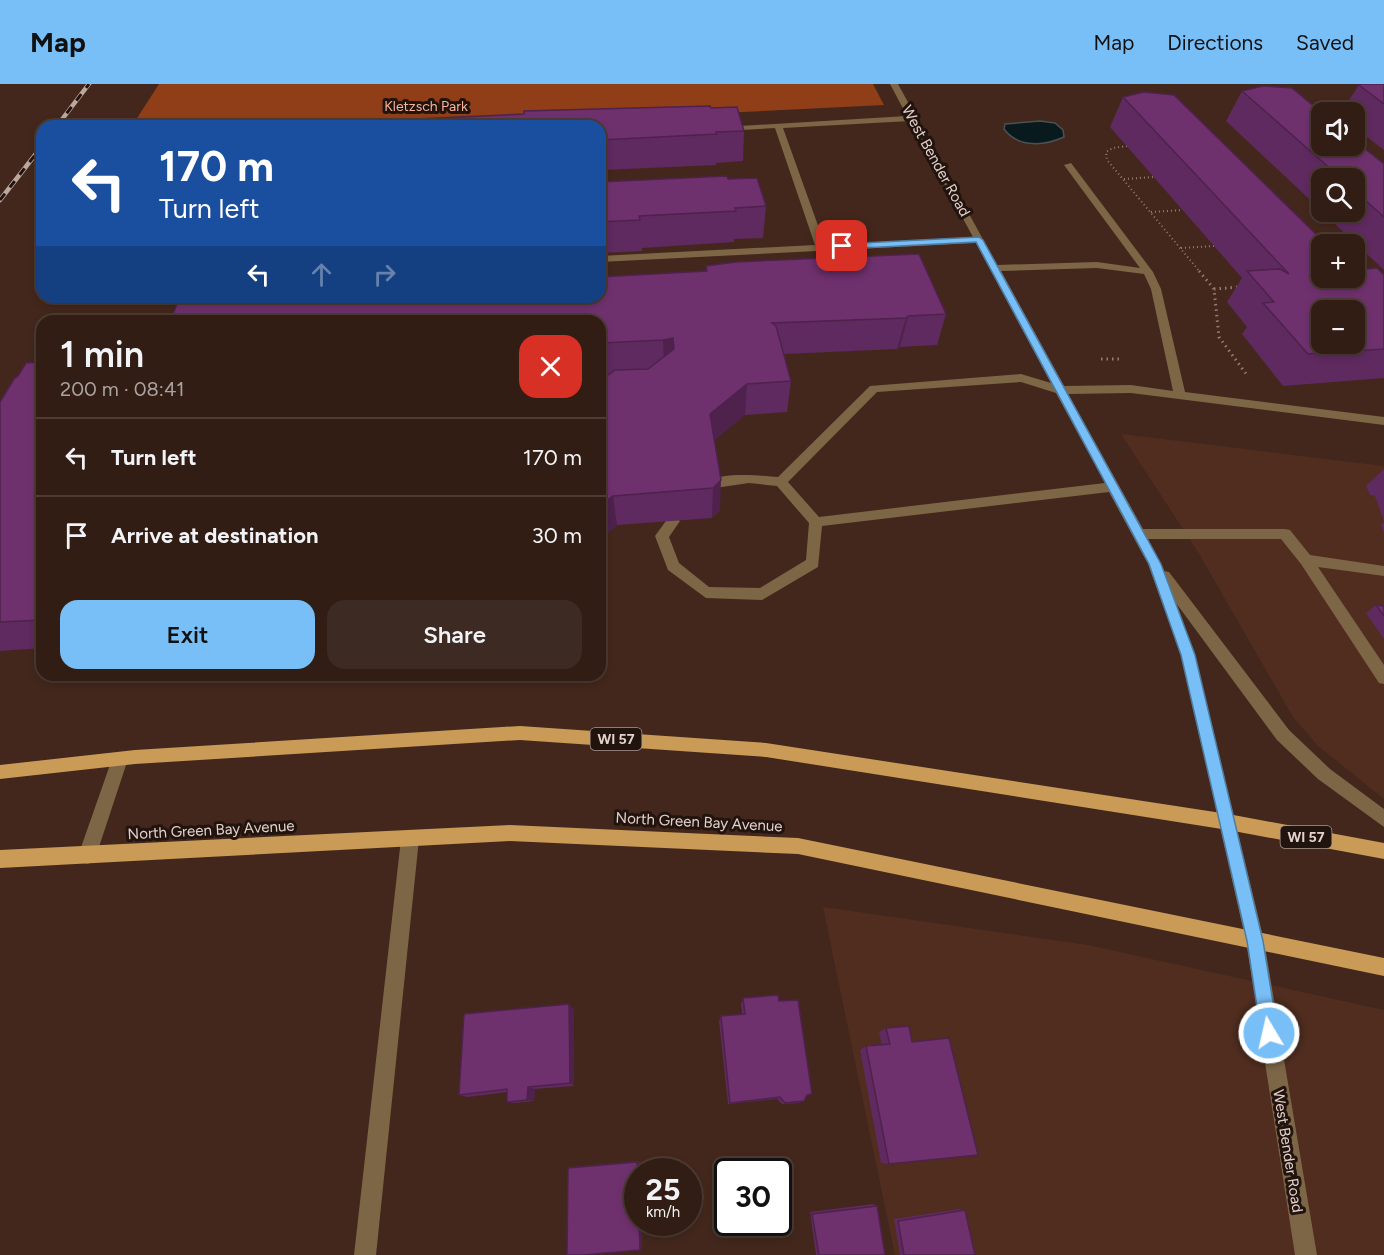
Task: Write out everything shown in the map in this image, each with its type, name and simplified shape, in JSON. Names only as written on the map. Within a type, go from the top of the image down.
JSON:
[{"type":"main road","name":"WI 57","points":[[0,772],[120,759],[520,733],[766,750],[1228,822],[1384,851]]},
{"type":"main road","name":"North Green Bay Avenue","points":[[0,859],[510,833],[798,846],[1384,967]]},
{"type":"street","name":"West Bender Road","points":[[894,84],[1155,564],[1188,655],[1255,941],[1306,1255]]},
{"type":"street","points":[[709,130],[912,118]]},
{"type":"street","points":[[778,126],[821,248]]},
{"type":"street","points":[[1068,165],[1148,272],[1156,289],[1180,395]]},
{"type":"street","points":[[606,259],[979,240]]},
{"type":"street","points":[[994,268],[1097,265],[1148,272]]},
{"type":"street","points":[[781,482],[873,388],[1021,378],[1060,390],[1131,389],[1384,421]]},
{"type":"street","points":[[673,520],[662,536],[673,566],[706,592],[762,594],[813,563],[816,522],[781,482],[748,478],[715,483]]},
{"type":"street","points":[[816,522],[1113,487]]},
{"type":"street","points":[[1138,534],[1285,534],[1306,560],[1384,678]]},
{"type":"street","points":[[1306,560],[1384,571]]},
{"type":"street","points":[[1155,564],[1283,735],[1324,774],[1384,819]]},
{"type":"street","points":[[87,856],[120,759]]},
{"type":"street","points":[[365,1255],[410,839]]},
{"type":"path","points":[[1127,146],[1113,148],[1106,152],[1107,160],[1214,289],[1219,336],[1253,384]]},
{"type":"path","points":[[1123,179],[1154,177]]},
{"type":"path","points":[[1150,212],[1183,210]]},
{"type":"path","points":[[1180,248],[1215,246]]},
{"type":"path","points":[[1214,289],[1249,286]]},
{"type":"shaded area","points":[[1040,121],[1055,123],[1063,130],[1064,137],[1032,144],[1016,140],[1004,129],[1005,124]]},
{"type":"shaded area","points":[[1121,434],[1384,466],[1384,799],[1318,746],[1293,717],[1198,552]]},
{"type":"shaded area","points":[[823,907],[1088,945],[1384,1010],[1384,1255],[895,1255]]},
{"type":"green space","name":"Kletzsch Park","points":[[159,84],[873,84],[884,105],[580,120],[136,120]]},
{"type":"building","points":[[1384,84],[1384,104],[1359,85]]},
{"type":"building","points":[[1263,86],[1292,88],[1311,104],[1311,152],[1242,91]]},
{"type":"building","points":[[1144,92],[1174,95],[1316,234],[1311,234],[1311,288],[1365,288],[1365,269],[1377,268],[1384,275],[1384,349],[1365,350],[1365,300],[1311,300],[1311,354],[1308,354],[1263,303],[1274,302],[1247,271],[1280,269],[1289,274],[1123,97]]},
{"type":"building","points":[[737,107],[744,131],[606,140],[606,120],[393,120],[524,114],[524,111]]},
{"type":"building","points":[[1365,149],[1384,164],[1384,217],[1365,200],[1365,168],[1330,168],[1316,156],[1365,156]]},
{"type":"building","points":[[727,176],[728,179],[757,178],[766,206],[735,208],[736,211],[639,216],[640,220],[606,222],[606,182]]},
{"type":"building","points":[[919,254],[946,314],[906,318],[772,323],[776,326],[791,381],[747,384],[710,414],[721,480],[713,488],[613,496],[606,501],[606,377],[615,370],[648,369],[674,349],[673,338],[606,343],[606,315],[172,315],[178,303],[606,303],[606,277],[707,271],[706,266],[736,262]]},
{"type":"building","points":[[36,362],[36,620],[0,622],[0,402],[26,363]]},
{"type":"building","points":[[1376,605],[1384,606],[1384,616]]},
{"type":"building","points":[[778,995],[779,1001],[798,1000],[812,1094],[807,1095],[804,1101],[785,1103],[780,1097],[730,1103],[721,1016],[745,1014],[743,998]]},
{"type":"building","points":[[569,1004],[570,1083],[528,1087],[527,1100],[507,1102],[507,1089],[459,1095],[464,1014]]},
{"type":"building","points":[[909,1026],[912,1042],[949,1038],[978,1155],[889,1164],[866,1046],[890,1044],[886,1028]]},
{"type":"building","points":[[624,1163],[624,1236],[640,1236],[640,1250],[567,1255],[568,1168]]},
{"type":"building","points":[[877,1206],[885,1255],[819,1255],[812,1214]]},
{"type":"building","points":[[965,1210],[975,1255],[904,1255],[898,1221]]},
{"type":"railway","points":[[62,120],[89,84]]},
{"type":"railway","points":[[0,200],[36,154]]},
{"type":"route","points":[[842,246],[979,240],[1155,564],[1188,655],[1255,941],[1269,1033]]}]
